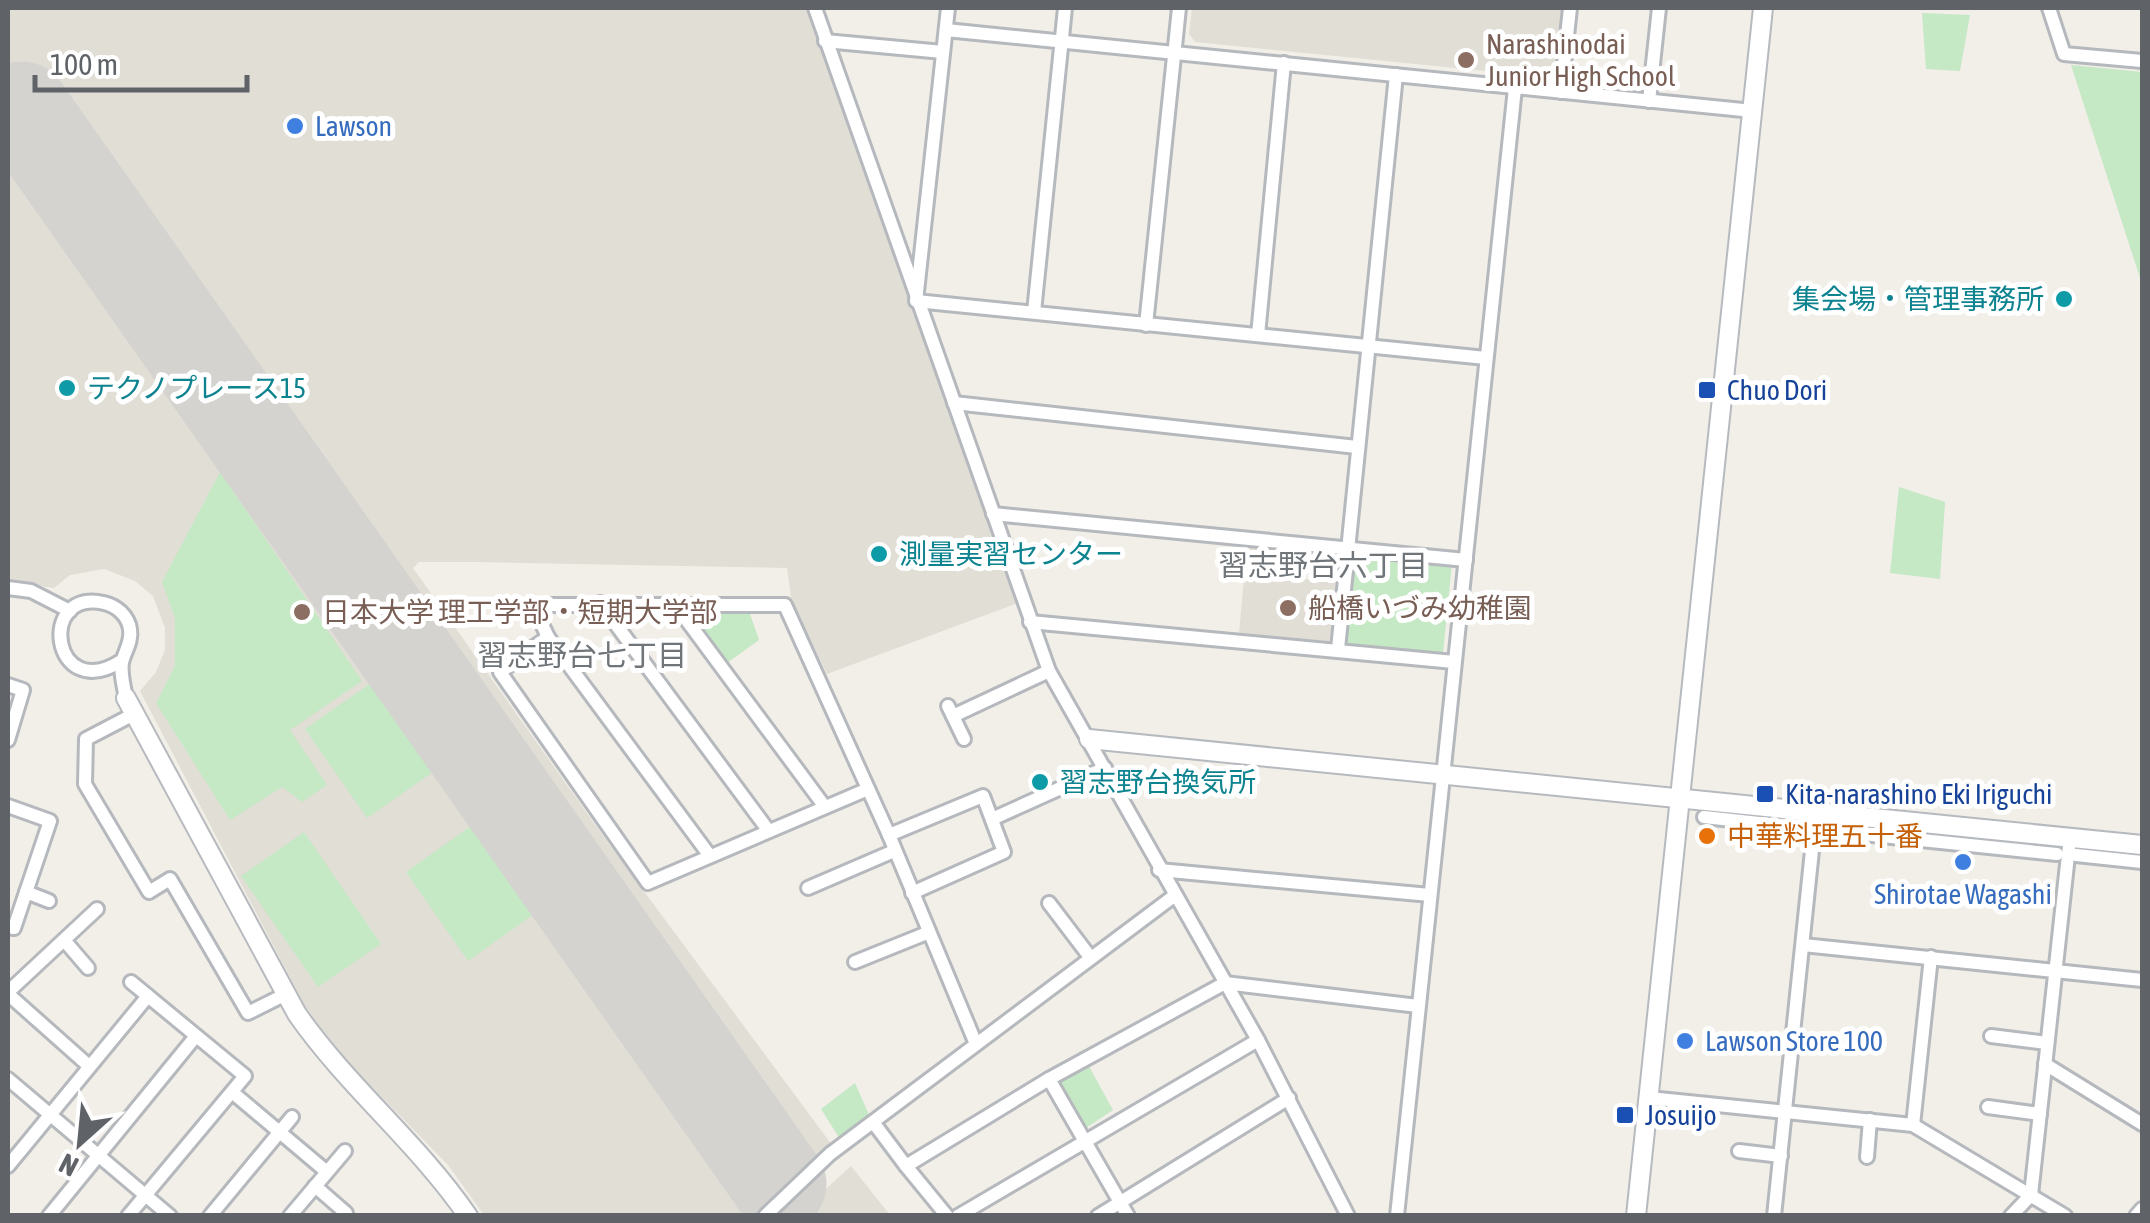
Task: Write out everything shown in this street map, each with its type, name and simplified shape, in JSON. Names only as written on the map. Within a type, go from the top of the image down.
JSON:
[{"type":"street","points":[[815,8],[1049,671],[1258,1040],[1348,1216]]},
{"type":"street","points":[[916,301],[948,8]]},
{"type":"street","points":[[1034,312],[1065,8]]},
{"type":"street","points":[[1146,326],[1179,8]]},
{"type":"street","points":[[1561,92],[1570,8]]},
{"type":"street","points":[[1650,101],[1659,8]]},
{"type":"street","points":[[1636,1216],[1763,8]]},
{"type":"street","points":[[2049,8],[2064,54],[2142,61]]},
{"type":"street","points":[[946,30],[1753,111]]},
{"type":"street","points":[[825,40],[943,52]]},
{"type":"street","points":[[1258,335],[1284,62]]},
{"type":"street","points":[[1338,650],[1396,75]]},
{"type":"street","points":[[1396,1216],[1515,88]]},
{"type":"street","points":[[916,301],[1486,358]]},
{"type":"street","points":[[954,403],[1357,447]]},
{"type":"street","points":[[993,514],[1466,560]]},
{"type":"street","points":[[8,588],[31,591],[70,610]]},
{"type":"street","points":[[94,602],[110,604],[124,615],[130,626],[130,642],[121,661],[105,671],[92,673],[79,668],[62,649],[59,630],[70,610],[80,603],[94,602]]},
{"type":"street","points":[[600,603],[768,830]]},
{"type":"street","points":[[674,604],[825,807]]},
{"type":"street","points":[[710,856],[548,637],[540,620],[542,605],[785,605],[889,835],[976,1044]]},
{"type":"street","points":[[1030,622],[1454,662]]},
{"type":"street","points":[[548,637],[500,672],[648,883],[868,789]]},
{"type":"street","points":[[121,661],[130,706]]},
{"type":"street","points":[[105,671],[130,706],[286,994],[326,1055],[438,1174],[468,1216]]},
{"type":"street","points":[[964,740],[950,711],[1049,671]]},
{"type":"street","points":[[8,685],[23,690],[8,740]]},
{"type":"street","points":[[130,706],[86,739],[85,784],[149,892],[170,880],[248,1014],[286,994]]},
{"type":"street","points":[[1089,739],[1681,798],[1815,823],[2057,854]]},
{"type":"street","points":[[992,819],[1104,768]]},
{"type":"street","points":[[889,835],[983,796],[1004,852],[912,893]]},
{"type":"street","points":[[8,806],[50,821],[14,928],[8,927]]},
{"type":"street","points":[[1704,817],[2073,846],[2142,846]]},
{"type":"street","points":[[1774,1216],[1815,823]]},
{"type":"street","points":[[2073,846],[2142,862]]},
{"type":"street","points":[[2011,1216],[2031,1195],[2054,971],[2073,846]]},
{"type":"street","points":[[808,888],[894,851]]},
{"type":"street","points":[[1160,870],[1430,894]]},
{"type":"street","points":[[26,892],[48,901]]},
{"type":"street","points":[[765,1216],[830,1154],[1174,896]]},
{"type":"street","points":[[1049,903],[1090,957]]},
{"type":"street","points":[[89,1066],[8,993],[96,909]]},
{"type":"street","points":[[855,962],[927,933]]},
{"type":"street","points":[[64,940],[88,968]]},
{"type":"street","points":[[1803,946],[2142,980]]},
{"type":"street","points":[[1913,1125],[1931,958]]},
{"type":"street","points":[[128,1216],[245,1076],[131,982]]},
{"type":"street","points":[[906,1166],[1049,1079],[1225,983],[1418,1006]]},
{"type":"street","points":[[8,1166],[148,996]]},
{"type":"street","points":[[49,1216],[196,1036]]},
{"type":"street","points":[[1991,1036],[2047,1043]]},
{"type":"street","points":[[958,1216],[1258,1040]]},
{"type":"street","points":[[2045,1064],[2142,1124]]},
{"type":"street","points":[[8,1079],[170,1216]]},
{"type":"street","points":[[1049,1079],[1128,1216]]},
{"type":"street","points":[[232,1092],[327,1172]]},
{"type":"street","points":[[1098,1216],[1289,1098]]},
{"type":"street","points":[[1649,1098],[1913,1125],[2065,1216]]},
{"type":"street","points":[[1988,1107],[2040,1114]]},
{"type":"street","points":[[210,1216],[292,1117]]},
{"type":"street","points":[[1867,1157],[1870,1120]]},
{"type":"street","points":[[876,1126],[947,1216]]},
{"type":"street","points":[[290,1216],[345,1151]]},
{"type":"street","points":[[1738,1151],[1782,1156]]},
{"type":"street","points":[[315,1186],[346,1214]]},
{"type":"street","points":[[2136,1216],[2142,1209]]},
{"type":"shaded area","name":"日本大学 理工学部・短期大学部","points":[[8,8],[810,8],[1018,603],[827,674],[792,604],[787,568],[419,562],[413,568],[606,840],[832,1145],[755,1215],[484,1215],[448,1165],[331,1045],[305,1006],[140,691],[156,672],[165,650],[165,628],[153,596],[135,581],[104,569],[70,575],[54,588],[8,581]]},
{"type":"shaded area","name":"Narashinodai Junior High School","points":[[1192,8],[1562,8],[1555,78],[1195,42],[1189,34]]},
{"type":"shaded area","name":"船橋いづみ幼稚園","points":[[1247,546],[1303,551],[1300,578],[1337,583],[1333,639],[1327,643],[1239,633]]},
{"type":"shaded area","points":[[851,1166],[890,1215],[797,1215]]},
{"type":"green space","points":[[1922,13],[1970,15],[1960,71],[1926,69]]},
{"type":"green space","points":[[2071,65],[2142,72],[2142,284]]},
{"type":"green space","points":[[220,472],[362,681],[290,730],[327,785],[302,802],[282,787],[230,820],[156,703],[175,666],[175,618],[162,582]]},
{"type":"green space","points":[[1899,487],[1945,502],[1940,579],[1890,573]]},
{"type":"green space","points":[[1358,554],[1452,563],[1443,653],[1349,644],[1345,639],[1354,558]]},
{"type":"green space","points":[[749,611],[759,640],[727,663],[698,627],[708,613]]},
{"type":"green space","points":[[371,683],[433,772],[367,818],[305,729]]},
{"type":"green space","points":[[471,826],[534,914],[468,961],[406,872]]},
{"type":"green space","points":[[304,832],[381,944],[318,987],[241,876]]},
{"type":"green space","points":[[1086,1061],[1113,1110],[1083,1130],[1055,1079]]},
{"type":"green space","points":[[855,1083],[870,1117],[840,1139],[821,1109]]},
{"type":"runway","points":[[22,109],[779,1184]]},
{"type":"place","name":"Narashinodai Junior High School","points":[[1466,60]]},
{"type":"place","name":"Lawson","points":[[295,126]]},
{"type":"place","name":"集会場・管理事務所","points":[[2064,299]]},
{"type":"place","name":"テクノプレース15","points":[[67,388]]},
{"type":"place","name":"Chuo Dori","points":[[1707,390]]},
{"type":"place","name":"測量実習センター","points":[[879,554]]},
{"type":"place","name":"船橋いづみ幼稚園","points":[[1288,608]]},
{"type":"place","name":"日本大学 理工学部・短期大学部","points":[[302,612]]},
{"type":"place","name":"習志野台換気所","points":[[1040,782]]},
{"type":"place","name":"Kita-narashino Eki Iriguchi","points":[[1765,794]]},
{"type":"place","name":"中華料理五十番","points":[[1707,836]]},
{"type":"place","name":"Shirotae Wagashi","points":[[1963,862]]},
{"type":"place","name":"Lawson Store 100","points":[[1685,1041]]},
{"type":"place","name":"Josuijo","points":[[1625,1115]]},
{"type":"district","name":"習志野台六丁目","points":[[1323,565]]},
{"type":"district","name":"習志野台七丁目","points":[[582,655]]}]
